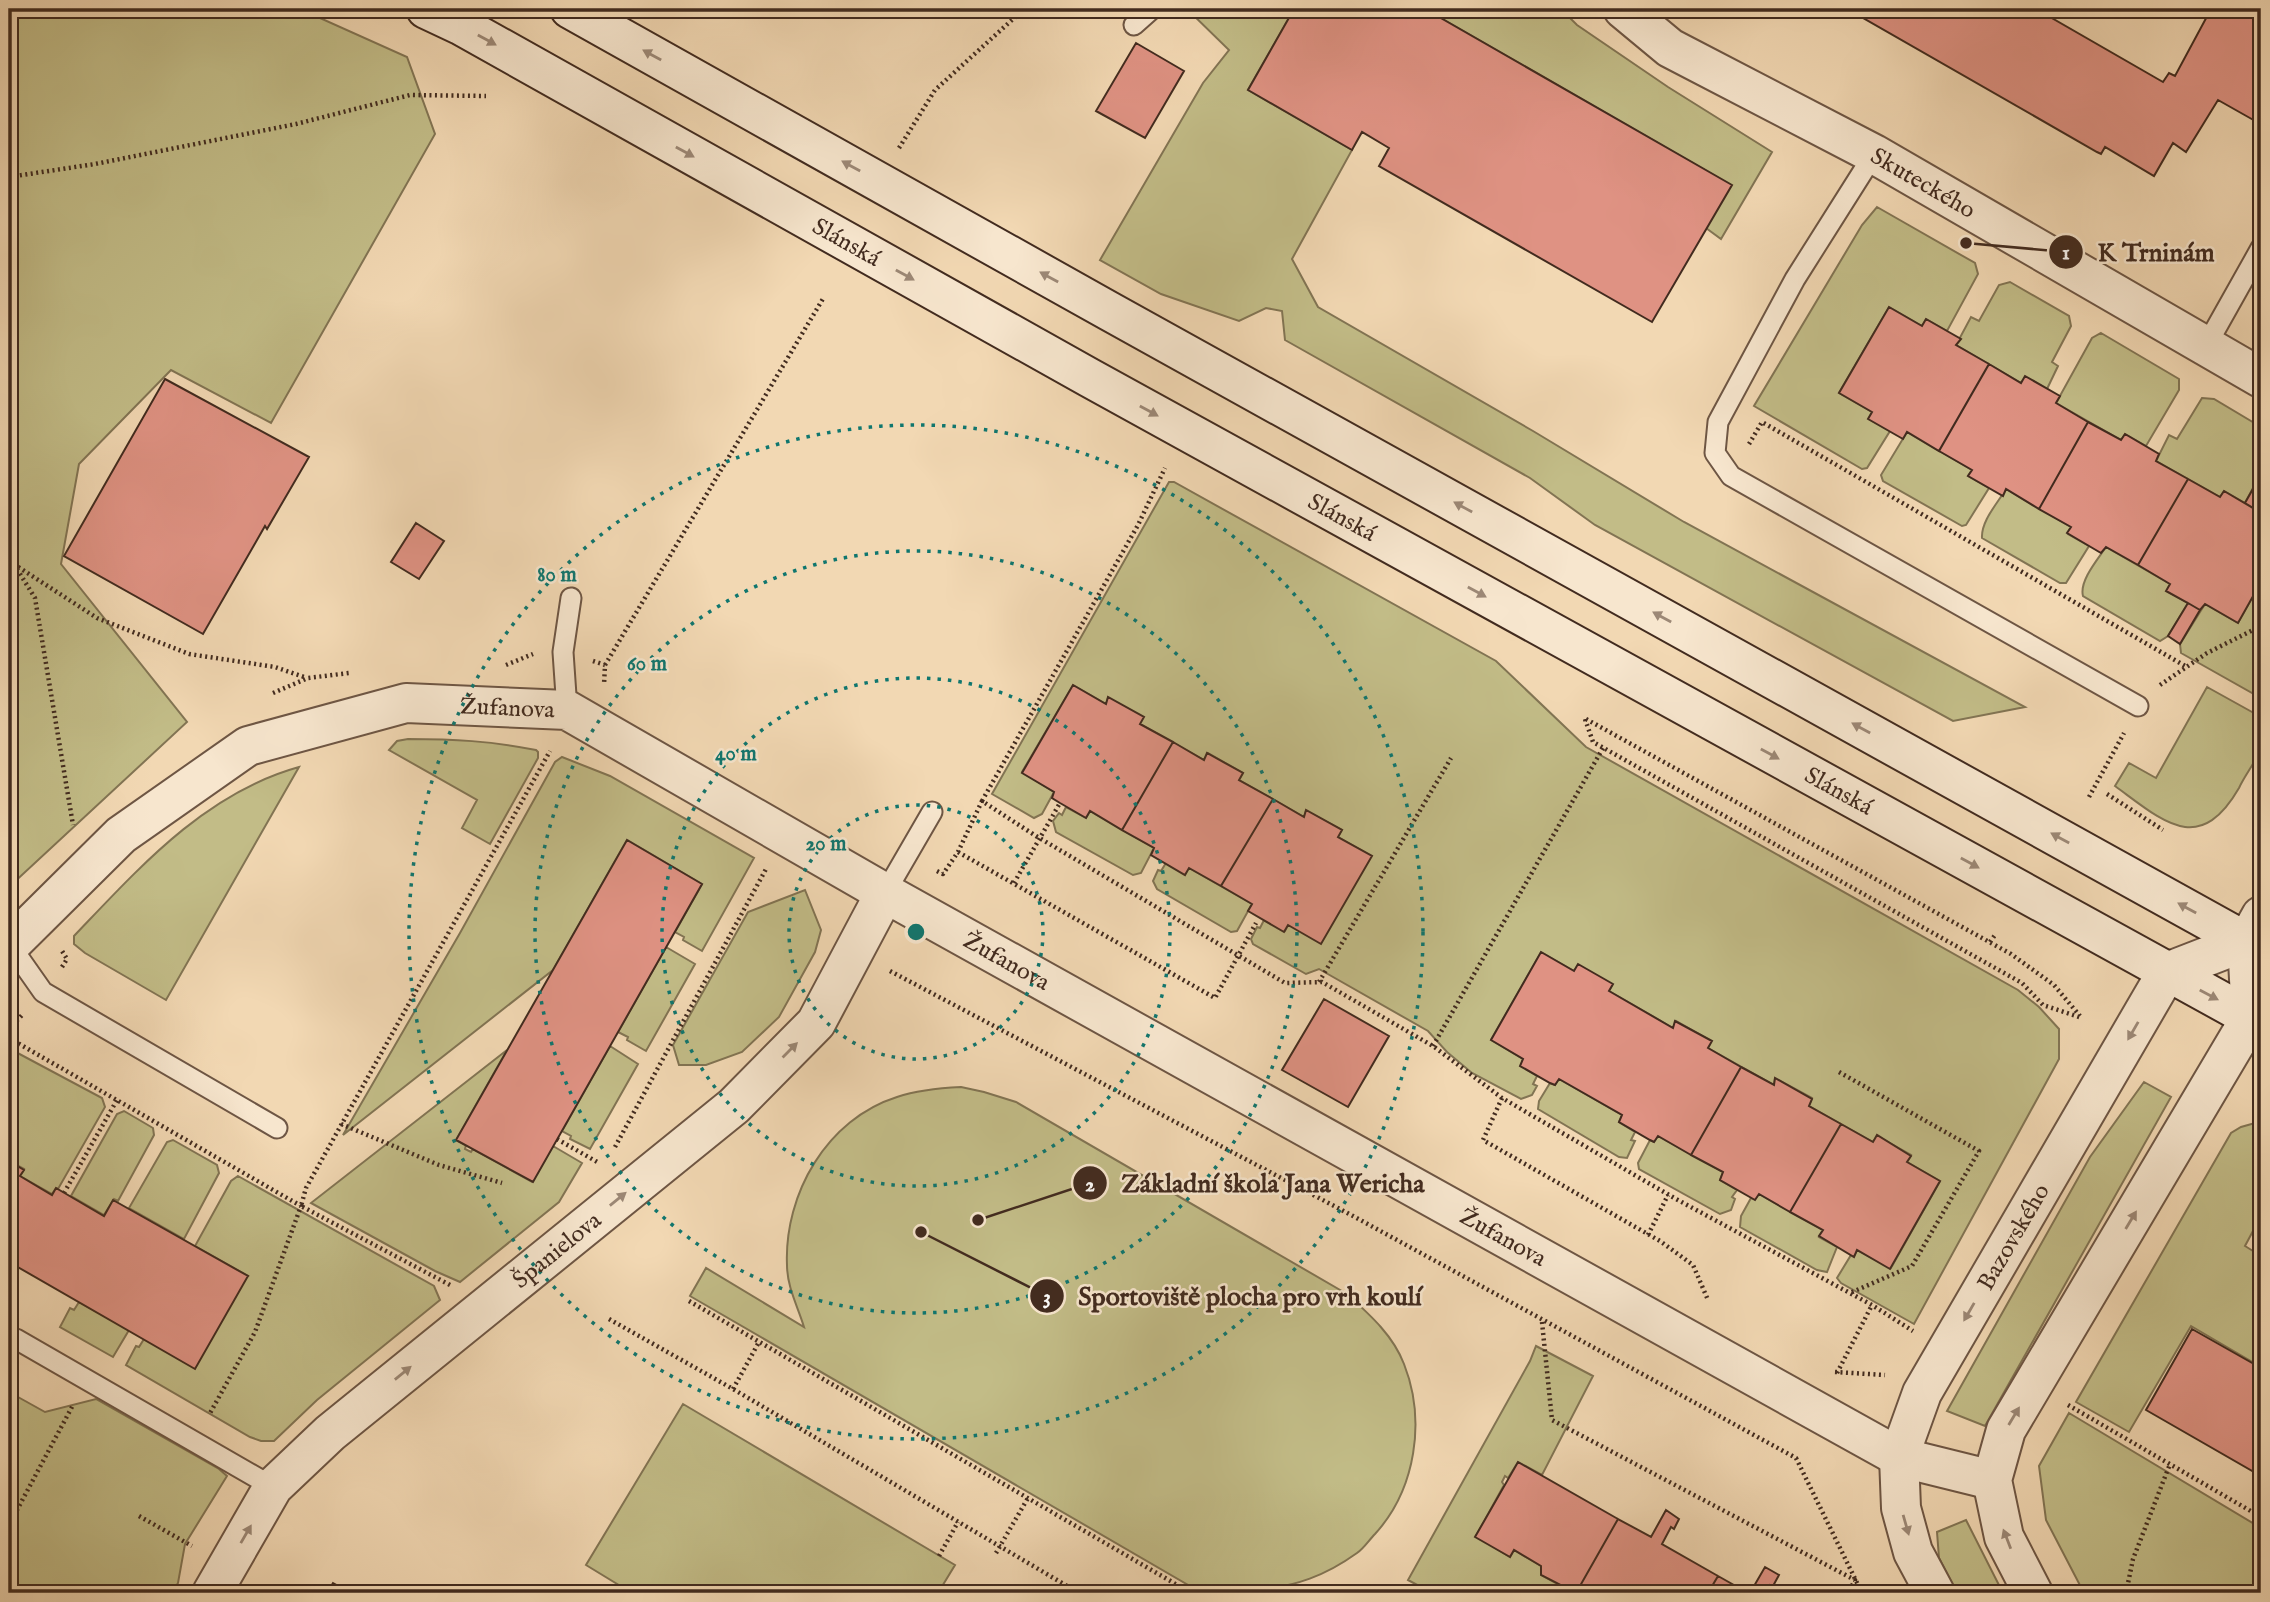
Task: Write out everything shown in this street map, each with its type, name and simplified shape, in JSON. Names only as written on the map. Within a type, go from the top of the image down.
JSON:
[{"type":"street","name":"Slánská","points":[[426,9],[460,25],[1090,378],[2256,1020]]},
{"type":"street","points":[[570,9],[1133,324],[2256,936]]},
{"type":"street","name":"Skuteckého","points":[[1623,9],[1670,48],[1874,154],[2261,378]]},
{"type":"street","name":"Žufanova","points":[[9,946],[121,835],[248,746],[406,703],[567,710],[886,893],[1899,1457],[1992,1480]]},
{"type":"street","name":"Španielova","points":[[212,1593],[273,1487],[341,1424],[734,1106],[816,1023],[886,893]]},
{"type":"street","points":[[2167,972],[2256,936]]},
{"type":"street","points":[[2033,1593],[2004,1537],[1992,1480],[2006,1430],[2256,1020],[2256,936]]},
{"type":"street","name":"Bazovského","points":[[1935,1593],[1913,1552],[1901,1508],[1899,1457],[1922,1393],[2167,972]]},
{"type":"lane","points":[[1134,25],[1152,9]]},
{"type":"lane","points":[[1874,154],[1795,279],[1718,422],[1715,453],[1731,476],[2138,706]]},
{"type":"lane","points":[[2206,346],[2261,248]]},
{"type":"lane","points":[[567,710],[563,652],[571,598]]},
{"type":"lane","points":[[886,893],[932,812]]},
{"type":"lane","points":[[9,946],[43,992],[276,1128]]},
{"type":"lane","points":[[16,1339],[273,1487]]},
{"type":"path","points":[[893,158],[935,90],[1024,9]]},
{"type":"path","points":[[9,177],[95,164],[296,124],[410,95],[486,96]]},
{"type":"path","points":[[605,664],[824,296]]},
{"type":"path","points":[[1731,476],[1762,422],[2187,667],[2207,653],[2255,629],[2261,620]]},
{"type":"path","points":[[904,859],[943,874],[958,852],[982,801],[1138,525],[1165,468]]},
{"type":"path","points":[[9,559],[36,598],[74,835]]},
{"type":"path","points":[[15,566],[97,618],[189,654],[275,667],[308,678]]},
{"type":"path","points":[[2089,797],[2138,706]]},
{"type":"path","points":[[1585,719],[2011,954],[2054,985],[2082,1018],[2043,1005],[2022,983],[1603,748],[1593,742],[1585,719]]},
{"type":"path","points":[[207,1420],[255,1332],[306,1188],[554,745]]},
{"type":"path","points":[[1433,1046],[1603,748]]},
{"type":"path","points":[[1319,982],[1451,758]]},
{"type":"path","points":[[2107,794],[2163,830]]},
{"type":"path","points":[[982,801],[1039,838],[1285,983],[1322,982],[1433,1046],[1502,1098],[1669,1195],[1872,1305],[1919,1335]]},
{"type":"path","points":[[1014,883],[1059,803]]},
{"type":"path","points":[[958,852],[1216,998],[1256,923]]},
{"type":"path","points":[[611,1154],[771,859]]},
{"type":"path","points":[[1990,942],[1995,935]]},
{"type":"path","points":[[43,992],[67,959],[62,951],[63,942]]},
{"type":"path","points":[[890,971],[1353,1216],[1796,1458],[1862,1593]]},
{"type":"path","points":[[9,1038],[301,1206],[460,1291]]},
{"type":"path","points":[[1839,1072],[1979,1151],[1912,1266],[1850,1293]]},
{"type":"path","points":[[1502,1098],[1483,1140],[1648,1235],[1693,1265],[1706,1300],[1718,1306]]},
{"type":"path","points":[[64,1193],[117,1100]]},
{"type":"path","points":[[341,1124],[439,1165],[502,1184]]},
{"type":"path","points":[[557,1139],[604,1166]]},
{"type":"path","points":[[1648,1235],[1669,1195]]},
{"type":"path","points":[[9,1278],[15,1265]]},
{"type":"path","points":[[689,1301],[1191,1593]]},
{"type":"path","points":[[1825,1366],[1837,1373],[1872,1305]]},
{"type":"path","points":[[608,1319],[733,1389],[1079,1593]]},
{"type":"path","points":[[1542,1321],[1552,1420],[1855,1580]]},
{"type":"path","points":[[733,1389],[759,1342]]},
{"type":"path","points":[[9,1409],[16,1396]]},
{"type":"path","points":[[9,1525],[74,1404]]},
{"type":"path","points":[[2068,1404],[2261,1517]]},
{"type":"path","points":[[2126,1593],[2133,1559],[2169,1464]]},
{"type":"path","points":[[996,1553],[1028,1498]]},
{"type":"path","points":[[139,1516],[192,1544],[190,1555]]},
{"type":"path","points":[[939,1556],[958,1522]]},
{"type":"path","points":[[1848,1593],[1855,1580]]},
{"type":"shaded area","points":[[9,9],[300,9],[407,57],[435,134],[271,423],[171,370],[79,464],[61,564],[187,722],[9,887]]},
{"type":"shaded area","points":[[1187,9],[1294,9],[1248,90],[1352,150],[1292,259],[1318,307],[1684,522],[2025,707],[1953,721],[1595,525],[1530,478],[1285,340],[1282,311],[1266,308],[1239,321],[1161,294],[1100,260],[1203,83],[1229,50]]},
{"type":"shaded area","points":[[1425,9],[1561,9],[1577,25],[1668,87],[1772,152],[1721,239],[1706,228],[1731,185]]},
{"type":"shaded area","points":[[1877,207],[1975,263],[1978,274],[1947,331],[1926,319],[1922,326],[1889,307],[1839,393],[1872,412],[1869,419],[1890,431],[1867,468],[1862,469],[1754,406],[1862,225]]},
{"type":"shaded area","points":[[2010,282],[2069,316],[2071,326],[2052,362],[2058,366],[2047,389],[2026,377],[2021,383],[1956,345],[1971,317],[1979,321],[1999,285]]},
{"type":"shaded area","points":[[2101,333],[2179,379],[2179,390],[2146,446],[2125,434],[2121,440],[2056,403],[2092,338]]},
{"type":"shaded area","points":[[2202,398],[2214,399],[2261,427],[2261,473],[2245,503],[2224,491],[2220,497],[2156,461],[2169,435],[2177,439]]},
{"type":"shaded area","points":[[1907,432],[1972,470],[1968,476],[1989,488],[1966,525],[1962,526],[1883,481],[1881,475]]},
{"type":"shaded area","points":[[1169,482],[1174,482],[1496,661],[1586,747],[2018,990],[2039,1007],[2059,1029],[2059,1059],[1914,1324],[1841,1283],[1837,1278],[1857,1250],[1891,1268],[1940,1181],[1907,1162],[1911,1155],[1877,1136],[1873,1142],[1809,1106],[1812,1098],[1775,1078],[1774,1085],[1708,1048],[1711,1041],[1676,1021],[1673,1028],[1609,991],[1612,985],[1578,965],[1574,971],[1541,952],[1491,1040],[1523,1059],[1521,1066],[1537,1076],[1533,1084],[1537,1086],[1532,1095],[1521,1099],[1472,1073],[1428,1031],[1319,969],[1306,974],[1253,944],[1251,939],[1264,920],[1285,931],[1288,925],[1371,856],[1338,837],[1342,830],[1306,811],[1304,817],[1239,780],[1243,773],[1208,753],[1204,760],[1140,724],[1108,698],[1106,704],[1073,685],[1022,772],[1054,792],[1042,814],[1034,818],[992,794]]},
{"type":"shaded area","points":[[2006,489],[2071,527],[2068,534],[2089,546],[2066,583],[2060,583],[1982,538],[1987,519]]},
{"type":"shaded area","points":[[2106,547],[2170,584],[2167,591],[2188,603],[2168,636],[2160,641],[2083,596],[2086,577]]},
{"type":"shaded area","points":[[2261,582],[2261,698],[2181,653],[2180,644],[2205,604],[2238,623]]},
{"type":"shaded area","points":[[2207,687],[2261,717],[2261,746],[2239,788],[2224,809],[2210,822],[2195,827],[2180,826],[2149,811],[2115,786],[2129,763],[2156,778]]},
{"type":"shaded area","points":[[408,739],[488,743],[538,752],[538,758],[490,844],[462,828],[477,800],[389,750],[397,741]]},
{"type":"shaded area","points":[[562,757],[610,776],[754,858],[702,951],[675,932],[702,884],[627,840],[553,970],[343,1135],[555,762]]},
{"type":"shaded area","points":[[299,767],[166,1000],[74,944],[74,936],[123,885],[176,836],[233,795],[265,779]]},
{"type":"shaded area","points":[[1066,807],[1086,818],[1090,811],[1154,848],[1141,873],[1133,875],[1056,832],[1053,821],[1059,813],[1062,815]]},
{"type":"shaded area","points":[[1166,863],[1189,868],[1252,904],[1237,931],[1231,932],[1157,889],[1153,881],[1158,870],[1161,871]]},
{"type":"shaded area","points":[[805,890],[821,930],[815,952],[779,1017],[742,1052],[706,1065],[679,1065],[673,1045],[748,912]]},
{"type":"shaded area","points":[[666,947],[695,964],[646,1051],[618,1032]]},
{"type":"shaded area","points":[[610,1046],[638,1064],[590,1149],[570,1139],[571,1136],[562,1131]]},
{"type":"shaded area","points":[[12,1050],[102,1098],[105,1107],[58,1189],[52,1194],[20,1176],[24,1169],[9,1161],[9,1051]]},
{"type":"shaded area","points":[[507,1050],[456,1140],[466,1145],[465,1149],[471,1152],[473,1149],[532,1182],[553,1146],[582,1163],[559,1202],[460,1282],[311,1203]]},
{"type":"shaded area","points":[[1559,1079],[1622,1115],[1619,1122],[1635,1132],[1631,1140],[1635,1141],[1627,1158],[1619,1157],[1538,1109],[1539,1101],[1550,1083],[1555,1085]]},
{"type":"shaded area","points":[[2144,1082],[2171,1097],[1985,1426],[1947,1411],[2090,1157]]},
{"type":"shaded area","points":[[961,1087],[1016,1102],[1347,1294],[1380,1326],[1394,1344],[1404,1364],[1415,1408],[1415,1431],[1408,1475],[1400,1496],[1389,1516],[1360,1551],[1322,1574],[1298,1583],[1258,1590],[1262,1593],[1202,1593],[690,1296],[706,1268],[804,1327],[789,1281],[788,1238],[802,1186],[815,1163],[831,1141],[850,1123],[872,1108],[913,1093]]},
{"type":"shaded area","points":[[124,1111],[153,1128],[154,1135],[118,1201],[114,1199],[104,1215],[71,1196],[117,1114]]},
{"type":"shaded area","points":[[2255,1123],[2261,1124],[2261,1216],[2245,1246],[2261,1256],[2261,1367],[2191,1326],[2129,1432],[2076,1402],[2231,1133]]},
{"type":"shaded area","points":[[1658,1136],[1723,1172],[1720,1180],[1737,1190],[1732,1197],[1735,1199],[1731,1210],[1720,1214],[1639,1169],[1638,1163],[1650,1140],[1654,1142]]},
{"type":"shaded area","points":[[173,1140],[217,1165],[219,1173],[184,1239],[129,1208],[167,1142]]},
{"type":"shaded area","points":[[238,1176],[434,1286],[440,1300],[317,1400],[274,1441],[261,1441],[250,1437],[126,1365],[136,1346],[139,1347],[144,1339],[248,1276],[195,1246],[231,1181]]},
{"type":"shaded area","points":[[1759,1194],[1823,1230],[1819,1237],[1837,1247],[1827,1272],[1817,1270],[1740,1227],[1741,1216],[1751,1198],[1755,1199]]},
{"type":"shaded area","points":[[79,1302],[129,1330],[113,1357],[60,1327],[70,1308],[74,1310]]},
{"type":"shaded area","points":[[1536,1346],[1593,1376],[1542,1475],[1518,1462],[1508,1478],[1505,1476],[1502,1482],[1504,1485],[1476,1536],[1510,1557],[1514,1550],[1541,1566],[1541,1575],[1574,1593],[1432,1593],[1408,1580]]},
{"type":"shaded area","points":[[9,1392],[45,1412],[96,1399],[227,1476],[185,1544],[178,1583],[172,1593],[9,1593]]},
{"type":"shaded area","points":[[683,1404],[955,1565],[938,1593],[632,1593],[586,1565]]},
{"type":"shaded area","points":[[2069,1413],[2261,1528],[2261,1593],[2084,1593],[2046,1520],[2039,1466]]},
{"type":"shaded area","points":[[1966,1520],[2003,1593],[1957,1593],[1939,1558],[1937,1532]]},
{"type":"building","points":[[1294,9],[1425,9],[1732,185],[1652,322],[1379,166],[1389,148],[1362,132],[1352,150],[1248,90]]},
{"type":"building","points":[[2036,9],[2163,82],[2169,73],[2175,76],[2211,9],[2261,9],[2261,115],[2257,122],[2218,100],[2186,152],[2173,143],[2154,176],[2105,147],[2101,154],[2097,152],[1851,11]]},
{"type":"building","points":[[1136,43],[1184,71],[1145,138],[1096,111]]},
{"type":"building","points":[[1889,307],[1922,326],[1926,319],[1961,339],[1956,345],[1989,364],[1939,451],[1907,432],[1903,439],[1868,419],[1872,412],[1839,393]]},
{"type":"building","points":[[1989,364],[2021,383],[2025,376],[2060,396],[2056,403],[2088,422],[2039,509],[2006,489],[2003,496],[1968,476],[1972,470],[1939,451]]},
{"type":"building","points":[[165,379],[309,457],[267,529],[265,526],[203,634],[64,556]]},
{"type":"building","points":[[2088,422],[2121,440],[2125,434],[2159,454],[2156,461],[2188,479],[2138,565],[2106,547],[2101,553],[2067,533],[2071,527],[2039,509]]},
{"type":"building","points":[[2188,479],[2220,497],[2224,491],[2258,511],[2255,517],[2261,521],[2261,582],[2238,623],[2205,604],[2200,610],[2166,591],[2170,584],[2138,565]]},
{"type":"building","points":[[2258,480],[2261,482],[2261,504],[2258,511],[2245,503]]},
{"type":"building","points":[[416,523],[444,541],[419,579],[391,562]]},
{"type":"building","points":[[2188,603],[2200,610],[2180,644],[2168,636]]},
{"type":"building","points":[[1073,685],[1106,704],[1108,697],[1144,717],[1140,724],[1173,742],[1122,830],[1090,811],[1086,818],[1052,798],[1054,792],[1022,773]]},
{"type":"building","points":[[1173,742],[1204,760],[1207,753],[1243,773],[1239,780],[1273,799],[1221,886],[1189,868],[1185,875],[1151,855],[1154,848],[1122,830]]},
{"type":"building","points":[[1273,799],[1304,817],[1306,810],[1342,830],[1338,837],[1372,856],[1321,944],[1288,925],[1284,932],[1248,911],[1252,904],[1221,886]]},
{"type":"building","points":[[627,840],[702,884],[533,1182],[456,1140]]},
{"type":"building","points":[[1541,952],[1574,971],[1578,964],[1613,984],[1609,991],[1673,1028],[1675,1021],[1712,1041],[1708,1048],[1741,1067],[1691,1155],[1658,1136],[1654,1142],[1650,1140],[1619,1122],[1622,1115],[1559,1079],[1555,1085],[1520,1066],[1523,1059],[1491,1040]]},
{"type":"building","points":[[1324,999],[1389,1036],[1348,1107],[1282,1070]]},
{"type":"building","points":[[1741,1067],[1774,1085],[1775,1078],[1812,1099],[1809,1106],[1841,1124],[1790,1212],[1759,1194],[1755,1200],[1720,1180],[1723,1172],[1691,1155]]},
{"type":"building","points":[[1841,1124],[1873,1142],[1877,1135],[1911,1156],[1907,1162],[1940,1181],[1890,1269],[1857,1250],[1854,1257],[1819,1236],[1823,1230],[1790,1212]]},
{"type":"building","points":[[9,1161],[24,1170],[20,1176],[52,1195],[56,1188],[104,1216],[113,1200],[248,1276],[195,1369],[9,1262]]},
{"type":"building","points":[[2192,1329],[2261,1368],[2261,1476],[2146,1410]]},
{"type":"building","points":[[1518,1462],[1618,1519],[1576,1593],[1541,1575],[1541,1566],[1514,1550],[1510,1557],[1475,1537]]},
{"type":"building","points":[[1666,1510],[1679,1519],[1674,1529],[1671,1527],[1662,1544],[1718,1576],[1708,1593],[1576,1593],[1618,1519],[1651,1537]]},
{"type":"building","points":[[1765,1567],[1779,1575],[1773,1586],[1770,1585],[1765,1593],[1750,1593]]},
{"type":"building","points":[[1718,1576],[1748,1593],[1708,1593]]},
{"type":"building","points":[[333,1583],[351,1593],[327,1593]]},
{"type":"place","name":"K Trninám","points":[[1966,243]]},
{"type":"place","name":"Základní škola Jana Wericha","points":[[978,1220]]},
{"type":"place","name":"Sportoviště plocha pro vrh koulí","points":[[921,1232]]}]
